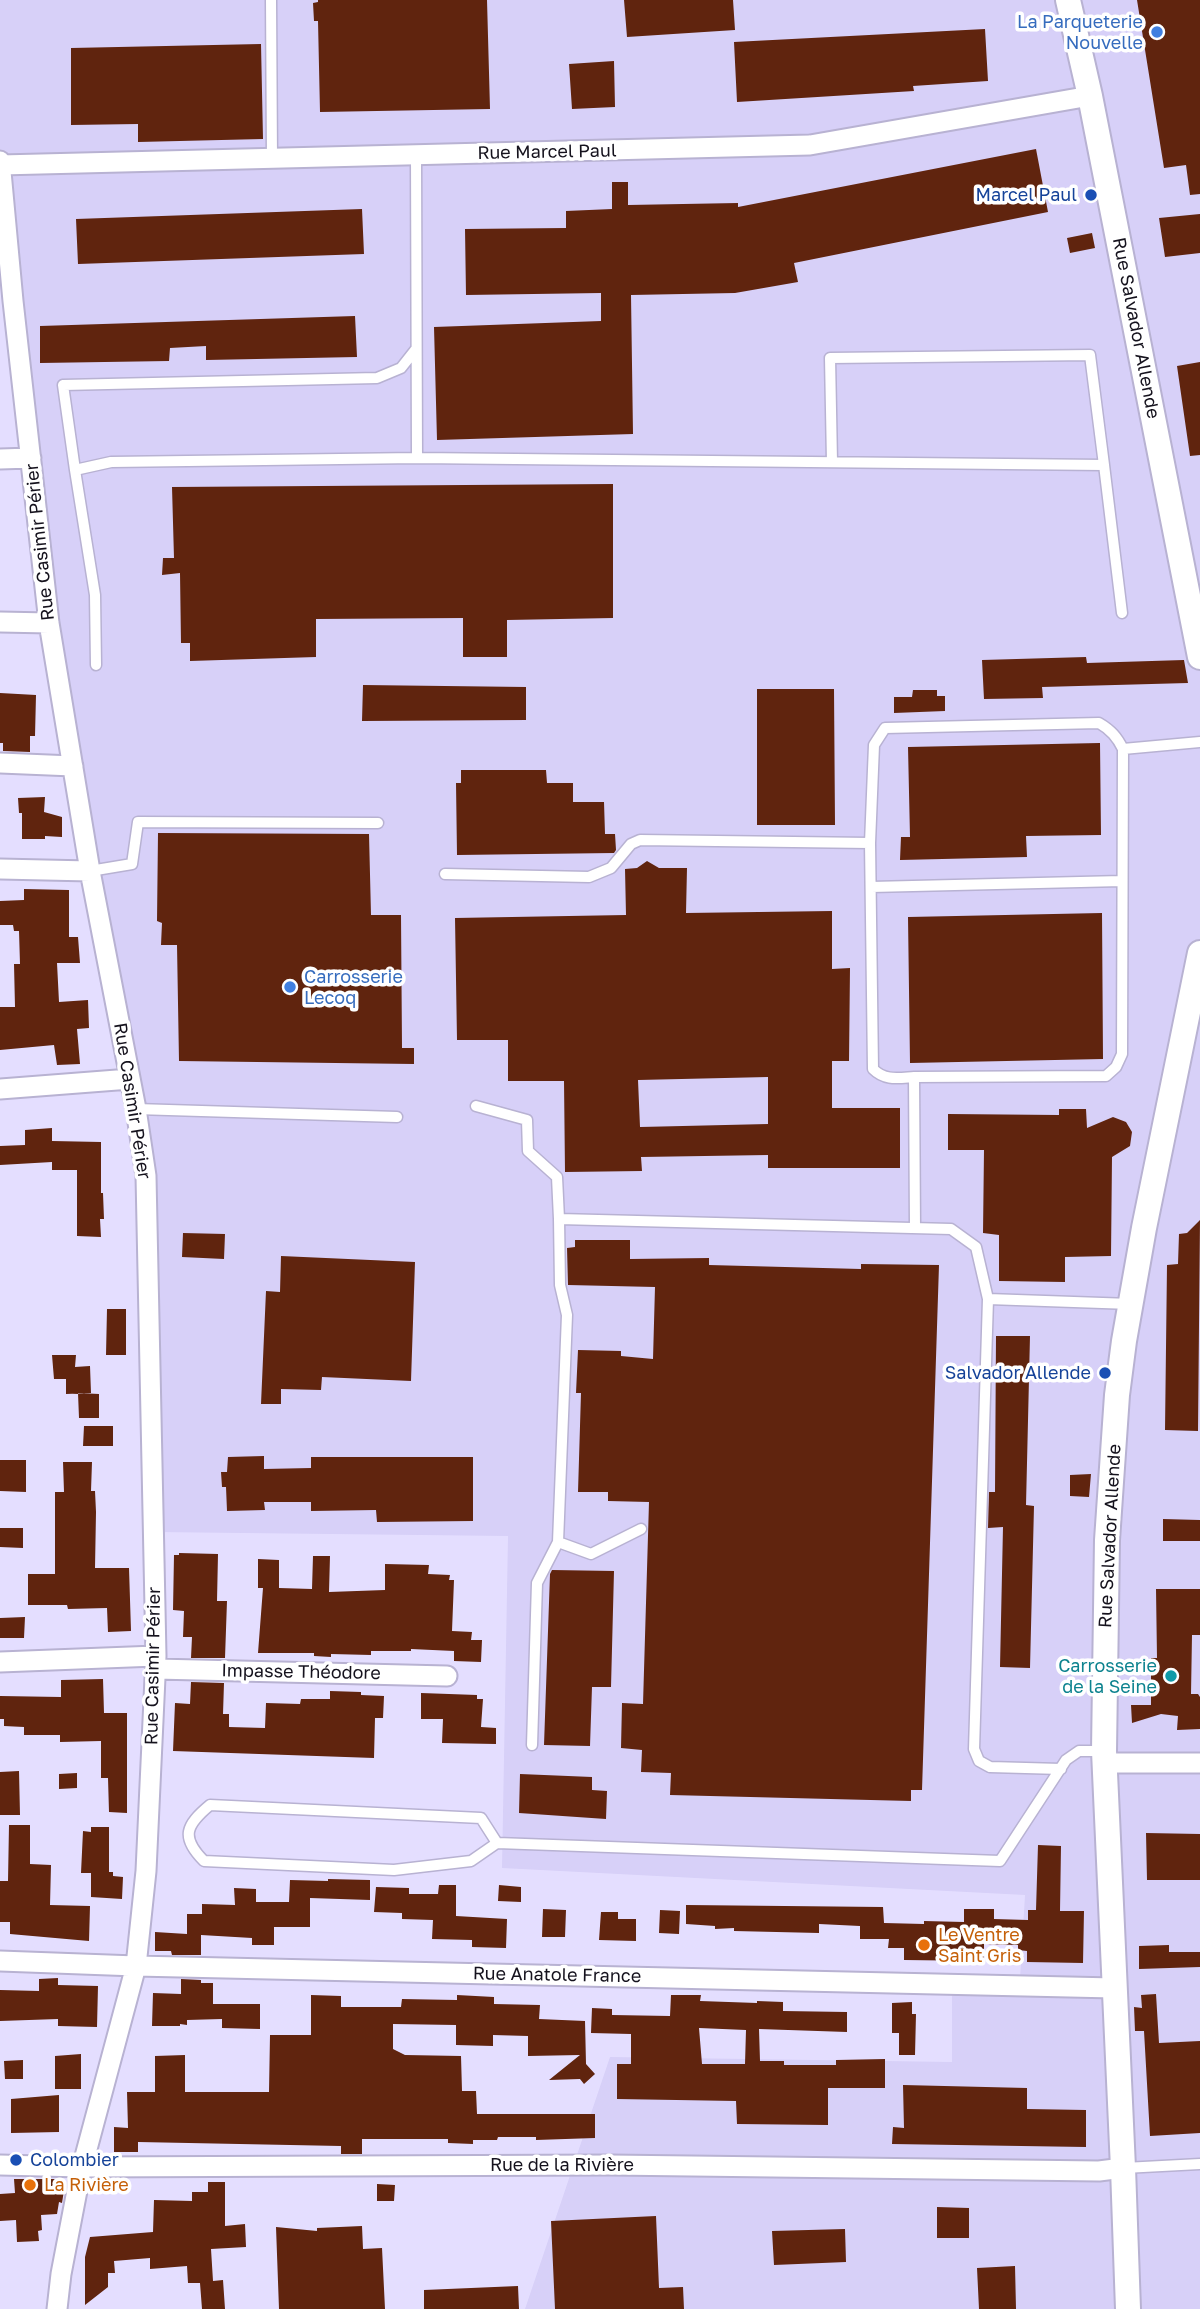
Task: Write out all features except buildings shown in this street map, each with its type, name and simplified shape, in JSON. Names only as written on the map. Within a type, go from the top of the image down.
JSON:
[{"type":"street","name":"Rue Salvador Allende","points":[[1068,0],[1090,96],[1200,657]]},
{"type":"street","name":"Rue Marcel Paul","points":[[0,163],[810,145],[1090,96]]},
{"type":"street","name":"Rue Casimir Périer","points":[[0,163],[6,301],[31,458],[49,623],[90,871],[136,1109],[146,1176],[156,1662],[146,1871],[136,1966],[82,2167],[61,2274],[57,2309]]},
{"type":"street","points":[[0,459],[31,458]]},
{"type":"street","points":[[0,622],[49,623]]},
{"type":"street","points":[[0,763],[73,766]]},
{"type":"street","points":[[0,869],[90,871]]},
{"type":"street","name":"Rue Salvador Allende","points":[[1128,2309],[1105,1757],[1107,1540],[1117,1395],[1144,1228],[1200,953]]},
{"type":"street","points":[[0,1089],[130,1079]]},
{"type":"street","name":"Impasse Théodore","points":[[0,1662],[156,1662],[447,1676]]},
{"type":"street","points":[[1105,1757],[1200,1763]]},
{"type":"street","name":"Rue Anatole France","points":[[0,1961],[1114,1988]]},
{"type":"street","name":"Rue de la Rivière","points":[[0,2165],[610,2165],[1085,2171],[1124,2168]]},
{"type":"lane","points":[[271,0],[272,158]]},
{"type":"lane","points":[[416,155],[417,458]]},
{"type":"lane","points":[[96,665],[95,595],[63,385],[377,378],[401,368],[416,349]]},
{"type":"lane","points":[[832,462],[831,358],[1090,355],[1122,613]]},
{"type":"lane","points":[[75,470],[111,462],[417,458],[1104,465]]},
{"type":"lane","points":[[1099,723],[1110,730],[1123,749],[1122,1054],[1116,1067],[1106,1076],[887,1078],[873,1069],[870,844],[874,745],[885,728],[1099,723]]},
{"type":"lane","points":[[1123,749],[1200,742]]},
{"type":"lane","points":[[90,871],[132,864],[138,822],[377,823]]},
{"type":"lane","points":[[445,874],[589,877],[611,868],[631,844],[640,840],[870,844]]},
{"type":"lane","points":[[871,887],[1122,881]]},
{"type":"lane","points":[[914,1077],[915,1228]]},
{"type":"lane","points":[[476,1106],[527,1120],[528,1151],[556,1177],[559,1285],[567,1315],[558,1542],[537,1583],[532,1745]]},
{"type":"lane","points":[[136,1109],[397,1117]]},
{"type":"lane","points":[[559,1219],[951,1228],[976,1247],[988,1299],[974,1749],[979,1761],[989,1767],[1061,1769]]},
{"type":"lane","points":[[988,1299],[1132,1304]]},
{"type":"lane","points":[[558,1542],[592,1554],[640,1529]]},
{"type":"lane","points":[[497,1843],[481,1818],[210,1805],[193,1819],[189,1833],[190,1848],[204,1861],[394,1870],[471,1861],[497,1843],[1000,1861],[1066,1760],[1079,1751],[1105,1757]]},
{"type":"lane","points":[[1124,2168],[1200,2164]]},
{"type":"shaded area","points":[[0,0],[1200,0],[1200,2309],[525,2309],[610,2057],[952,2062],[952,1995],[1019,1996],[1025,1895],[502,1868],[508,1536],[154,1532],[146,1176],[31,458],[0,151]]},
{"type":"place","name":"La Parqueterie Nouvelle","points":[[1157,32]]},
{"type":"place","name":"Marcel Paul","points":[[1091,195]]},
{"type":"place","name":"Carrosserie Lecoq","points":[[290,987]]},
{"type":"place","name":"Salvador Allende","points":[[1105,1373]]},
{"type":"place","name":"Carrosserie de la Seine","points":[[1171,1676]]},
{"type":"place","name":"Le Ventre Saint Gris","points":[[924,1945]]},
{"type":"place","name":"Colombier","points":[[16,2160]]},
{"type":"place","name":"La Rivière","points":[[30,2185]]}]
